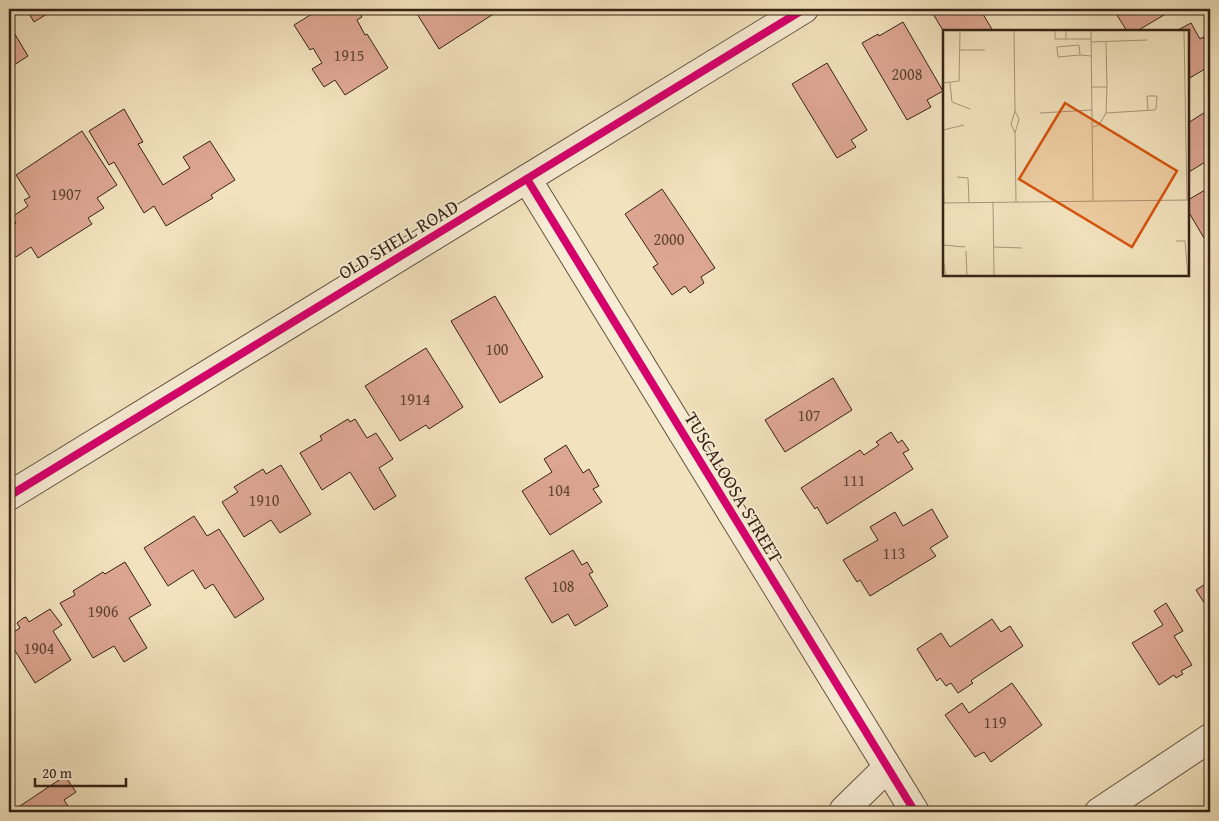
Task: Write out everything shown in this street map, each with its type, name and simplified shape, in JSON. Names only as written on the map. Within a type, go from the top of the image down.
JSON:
[{"type":"street","name":"OLD SHELL ROAD","points":[[9,496],[804,9]]},
{"type":"street","name":"TUSCALOOSA STREET","points":[[527,179],[915,812]]},
{"type":"street","points":[[1099,812],[1210,738]]},
{"type":"street","points":[[844,812],[887,768]]},
{"type":"building","points":[[26,9],[55,9],[34,22]]},
{"type":"building","points":[[320,9],[356,9],[362,17],[357,20],[365,35],[367,34],[388,68],[345,95],[335,80],[324,87],[312,69],[322,63],[313,48],[310,50],[294,25]]},
{"type":"building","points":[[414,9],[493,9],[495,13],[439,49]]},
{"type":"building","points":[[930,9],[980,9],[992,30],[943,30]]},
{"type":"building","points":[[1113,9],[1174,9],[1139,30],[1126,30]]},
{"type":"building","points":[[903,22],[943,91],[927,100],[931,107],[907,120],[862,43],[878,34],[879,36]]},
{"type":"building","points":[[1191,23],[1200,39],[1203,37],[1210,50],[1210,66],[1189,78],[1189,30],[1178,30]]},
{"type":"building","points":[[13,31],[28,56],[11,67],[9,62],[9,34]]},
{"type":"building","points":[[827,63],[867,130],[851,140],[856,147],[837,158],[792,84]]},
{"type":"building","points":[[124,109],[143,142],[138,144],[163,185],[190,168],[183,157],[210,141],[235,180],[211,195],[213,198],[166,226],[154,206],[144,213],[114,162],[109,165],[89,131]]},
{"type":"building","points":[[1210,109],[1210,159],[1189,172],[1189,122]]},
{"type":"building","points":[[82,131],[117,185],[97,198],[104,208],[88,218],[92,224],[38,258],[31,247],[16,257],[9,246],[9,228],[16,223],[12,217],[28,206],[24,200],[30,197],[16,175]]},
{"type":"building","points":[[1210,187],[1210,234],[1204,238],[1189,213],[1189,199]]},
{"type":"building","points":[[662,189],[715,268],[701,277],[704,283],[690,293],[685,286],[672,295],[653,267],[658,264],[625,214]]},
{"type":"building","points":[[495,296],[543,377],[500,403],[451,321]]},
{"type":"building","points":[[426,348],[463,407],[429,429],[426,425],[400,441],[365,386]]},
{"type":"building","points":[[833,378],[852,410],[785,452],[765,420]]},
{"type":"building","points":[[348,419],[350,422],[355,419],[367,438],[376,433],[393,459],[379,468],[396,496],[374,510],[350,472],[322,490],[300,453],[322,440],[320,436]]},
{"type":"building","points":[[891,432],[898,443],[902,440],[909,450],[903,453],[913,469],[827,524],[817,507],[815,509],[801,488],[860,450],[864,455],[879,445],[876,442]]},
{"type":"building","points":[[566,445],[583,473],[589,469],[599,486],[593,489],[602,502],[550,535],[522,491],[552,472],[544,459]]},
{"type":"building","points":[[281,465],[311,514],[280,533],[271,520],[244,537],[222,502],[238,492],[234,487],[263,469],[266,474]]},
{"type":"building","points":[[932,509],[948,537],[930,548],[936,556],[870,596],[860,580],[857,582],[843,560],[878,540],[870,527],[895,512],[903,526]]},
{"type":"building","points":[[194,516],[207,536],[219,529],[264,599],[235,618],[213,584],[205,589],[193,570],[168,586],[144,548]]},
{"type":"building","points":[[573,550],[582,565],[587,562],[593,572],[589,574],[608,606],[575,626],[568,614],[552,623],[525,578]]},
{"type":"building","points":[[125,562],[151,605],[129,618],[147,648],[124,662],[114,646],[93,658],[60,603],[75,595],[73,591],[103,572],[105,574]]},
{"type":"building","points":[[1210,581],[1210,612],[1196,590]]},
{"type":"building","points":[[1166,603],[1183,631],[1174,636],[1192,665],[1181,671],[1183,674],[1176,678],[1174,675],[1159,685],[1132,643],[1163,625],[1154,611]]},
{"type":"building","points":[[50,609],[62,625],[53,631],[71,660],[35,683],[9,641],[9,635],[20,628],[17,623],[23,618],[26,617],[29,622]]},
{"type":"building","points":[[992,619],[1001,632],[1010,626],[1023,646],[973,679],[971,681],[973,683],[958,693],[951,683],[946,686],[940,678],[937,681],[917,649],[941,633],[950,647]]},
{"type":"building","points":[[1012,683],[1042,725],[991,762],[984,752],[975,757],[945,715],[962,703],[969,713]]},
{"type":"building","points":[[65,776],[76,792],[64,800],[72,812],[11,812]]},
{"type":"cycle path","points":[[9,496],[804,9]]},
{"type":"cycle path","points":[[527,179],[915,812]]}]
